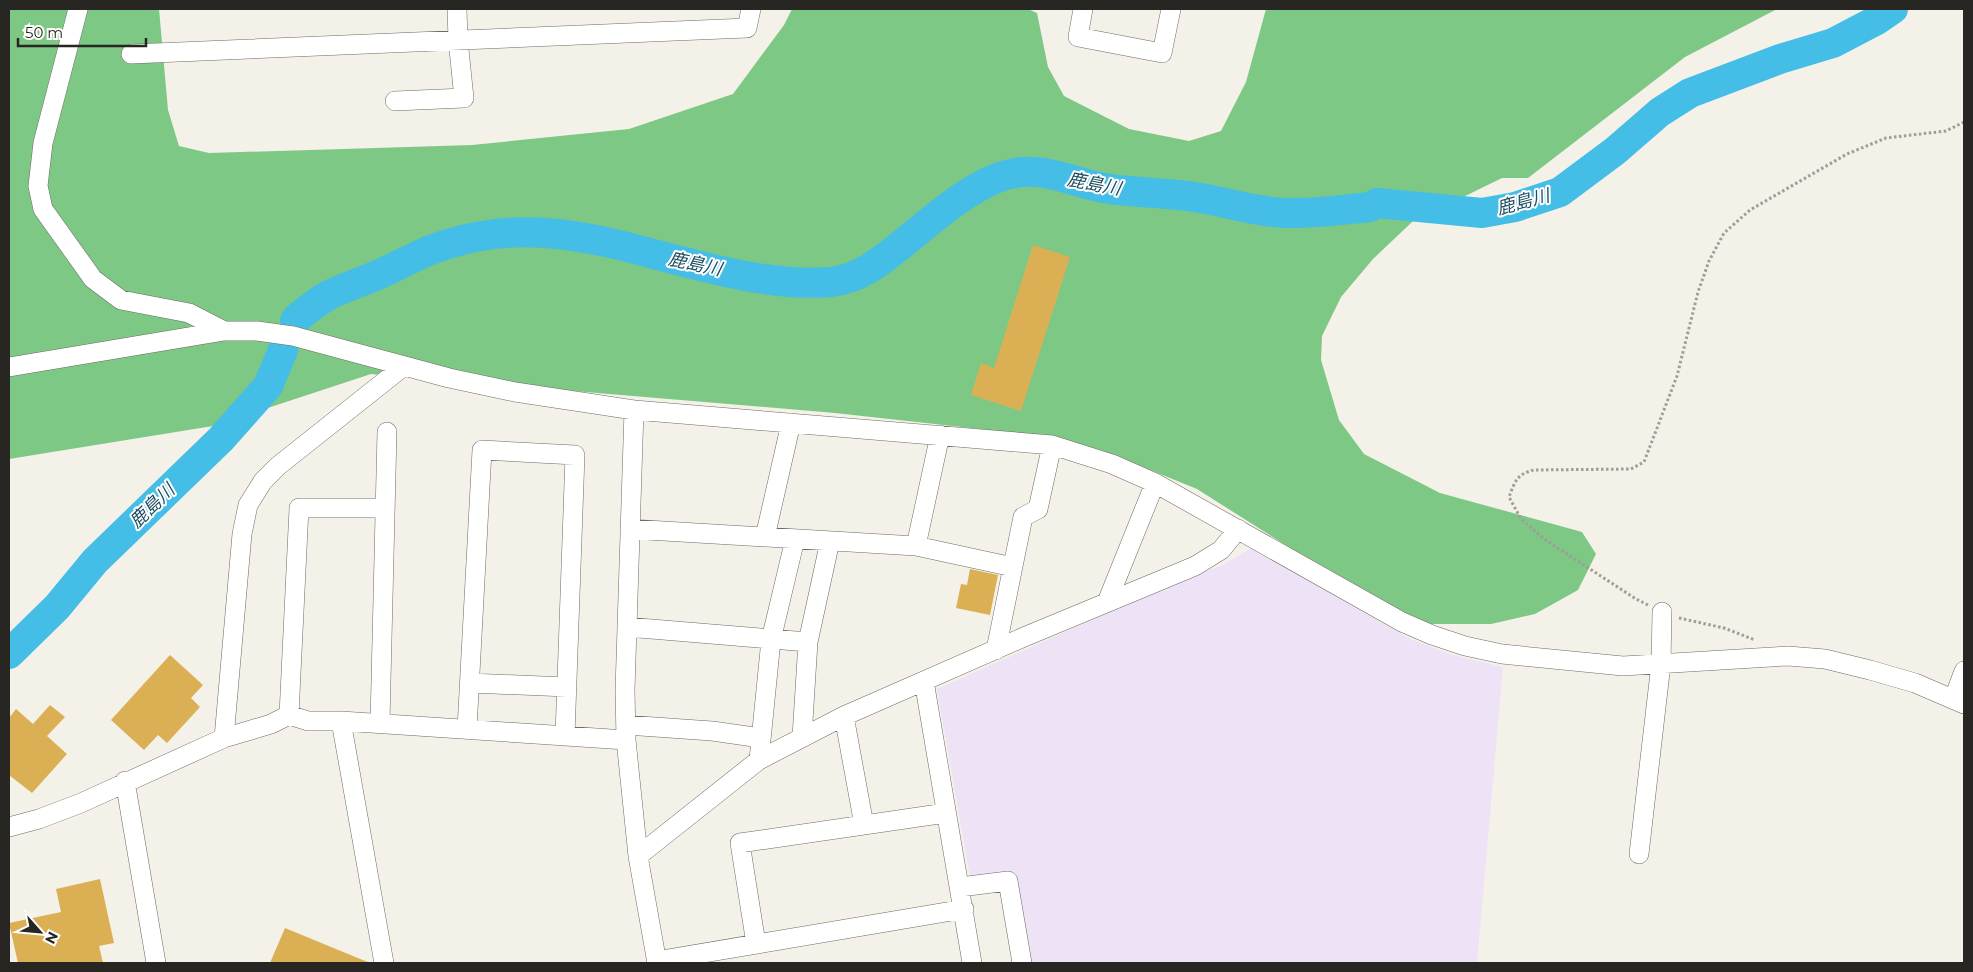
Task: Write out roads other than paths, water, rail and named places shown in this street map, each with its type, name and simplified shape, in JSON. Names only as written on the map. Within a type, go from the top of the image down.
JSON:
[{"type":"street","points":[[78,9],[43,143],[38,186],[43,209],[93,278],[121,300],[189,313],[224,331]]},
{"type":"street","points":[[395,101],[464,98],[457,9]]},
{"type":"street","points":[[131,54],[747,28],[751,9]]},
{"type":"street","points":[[1083,9],[1078,37],[1162,53],[1170,9]]},
{"type":"street","points":[[9,367],[224,331],[258,330],[293,336],[404,366],[515,392],[634,410],[1052,446],[1112,464],[1155,483],[1402,622],[1465,646],[1502,654],[1623,666],[1788,656],[1825,659],[1915,683],[1959,701],[1964,671]]},
{"type":"street","points":[[224,738],[242,534],[248,505],[263,482],[278,466],[404,366]]},
{"type":"street","points":[[634,410],[627,627],[626,732],[638,856],[657,962],[964,909]]},
{"type":"street","points":[[765,537],[791,423]]},
{"type":"street","points":[[380,723],[387,432]]},
{"type":"street","points":[[916,546],[940,436]]},
{"type":"street","points":[[996,650],[1024,517],[1038,509],[1052,446]]},
{"type":"street","points":[[467,729],[482,450],[575,455],[565,736]]},
{"type":"street","points":[[1107,602],[1155,483]]},
{"type":"street","points":[[289,716],[299,508],[385,508]]},
{"type":"street","points":[[630,529],[916,546],[1013,567]]},
{"type":"street","points":[[638,856],[759,760],[844,716],[1195,566],[1221,550],[1238,529]]},
{"type":"street","points":[[759,760],[771,640],[795,539]]},
{"type":"street","points":[[802,737],[808,642],[830,541]]},
{"type":"street","points":[[1639,854],[1661,664],[1662,612]]},
{"type":"street","points":[[627,627],[808,642]]},
{"type":"street","points":[[924,681],[972,963]]},
{"type":"street","points":[[470,683],[567,687]]},
{"type":"street","points":[[9,827],[48,816],[81,803],[125,781],[224,738],[271,724],[289,716],[308,721],[380,723],[565,736],[626,732],[712,731],[761,738]]},
{"type":"street","points":[[844,716],[864,825]]},
{"type":"street","points":[[341,721],[384,963]]},
{"type":"street","points":[[125,781],[156,963]]},
{"type":"street","points":[[756,944],[740,843],[946,813]]},
{"type":"street","points":[[960,888],[1008,881],[1022,963]]},
{"type":"waterway","name":"鹿島川","points":[[295,321],[329,295],[428,251],[452,243],[500,233],[547,233],[595,240],[724,272],[779,281],[806,283],[841,280],[860,273],[877,263],[940,213],[970,192],[1000,177],[1015,173],[1039,172],[1098,187],[1190,196],[1274,212],[1328,212],[1370,207],[1377,203],[1482,213],[1515,207],[1560,192],[1615,151],[1660,112],[1690,93],[1780,59],[1833,43],[1877,20],[1893,9]]},
{"type":"waterway","name":"鹿島川","points":[[9,654],[57,607],[95,561],[221,439],[268,386],[283,350]]}]
